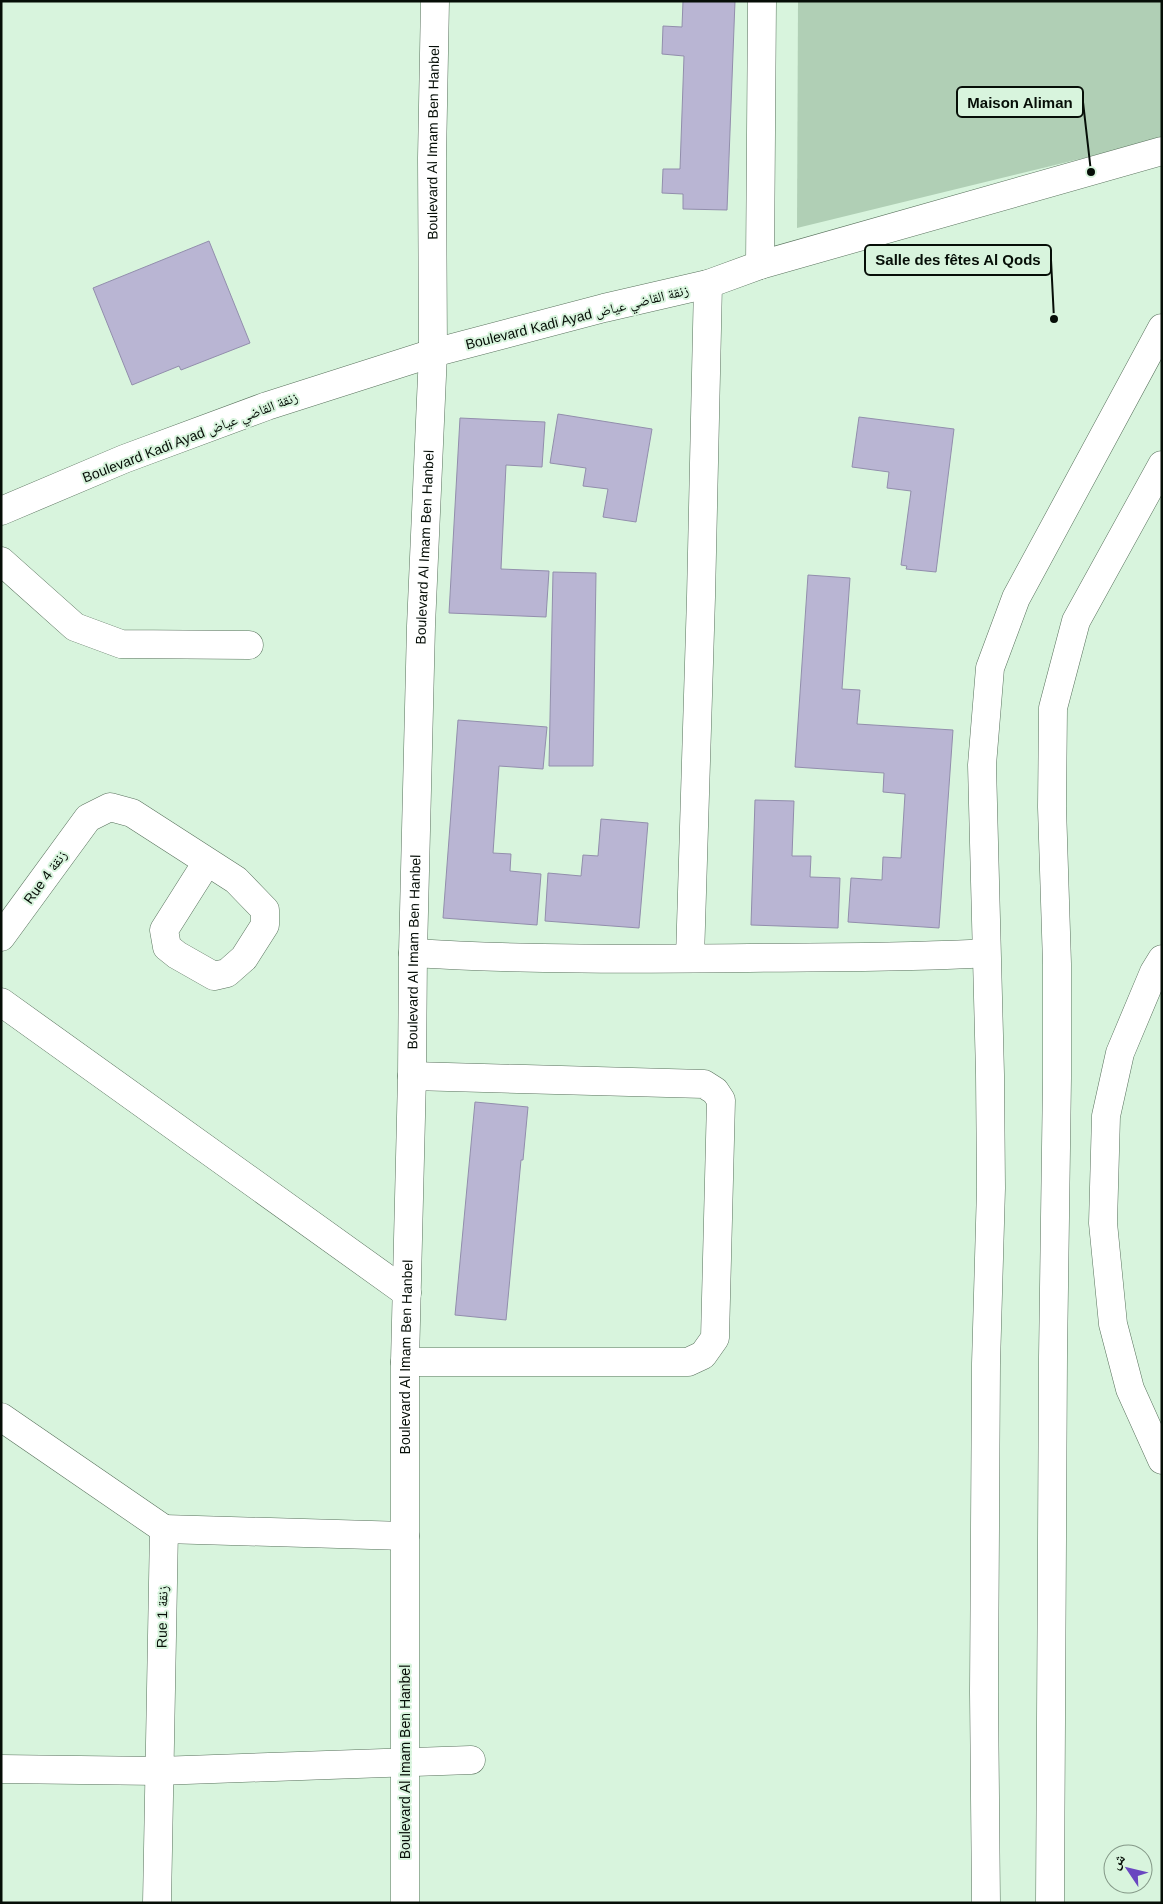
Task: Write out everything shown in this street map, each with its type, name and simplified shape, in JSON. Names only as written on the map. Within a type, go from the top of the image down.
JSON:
[{"type":"street","name":"Boulevard Al Imam Ben Hanbel","points":[[405,1903],[405,1362],[421,626],[433,353],[432,158],[435,1]]},
{"type":"street","points":[[760,265],[762,1]]},
{"type":"street","name":"Boulevard Kadi Ayad زنقة القاضي عياض","points":[[1,511],[124,459],[258,409],[433,353],[604,308],[708,284],[760,265],[1162,150]]},
{"type":"street","points":[[690,958],[708,284]]},
{"type":"street","points":[[986,1903],[984,1692],[986,1364],[992,1188],[982,765],[990,668],[1016,598],[1162,328]]},
{"type":"street","points":[[1050,1903],[1053,1356],[1057,1078],[1057,964],[1052,807],[1053,708],[1076,622],[1162,466]]},
{"type":"street","points":[[1,561],[75,627],[121,644],[249,646]]},
{"type":"street","name":"Rue 4 زنقة","points":[[1,937],[88,818],[110,808],[132,812],[207,862]]},
{"type":"street","points":[[413,954],[690,958],[943,956],[986,953]]},
{"type":"street","points":[[1162,959],[1154,972],[1120,1054],[1106,1116],[1104,1223],[1113,1324],[1130,1389],[1162,1460]]},
{"type":"street","points":[[1,1002],[407,1294]]},
{"type":"street","points":[[405,1362],[688,1362],[703,1355],[715,1338],[721,1100],[715,1091],[704,1084],[412,1076]]},
{"type":"street","points":[[1,1417],[164,1529],[405,1536]]},
{"type":"street","name":"Rue 1 زنقة","points":[[157,1903],[164,1529]]},
{"type":"street","points":[[1,1769],[158,1771],[471,1760]]},
{"type":"green space","points":[[798,1],[1162,1],[1162,139],[797,228]]},
{"type":"building","points":[[683,1],[735,1],[727,210],[683,209],[683,194],[662,193],[663,169],[680,169],[684,56],[662,54],[663,26],[682,27]]},
{"type":"building","points":[[209,241],[250,343],[181,370],[179,366],[132,385],[93,288]]},
{"type":"building","points":[[558,414],[652,429],[636,522],[603,517],[608,489],[583,486],[586,468],[550,463]]},
{"type":"building","points":[[859,417],[954,429],[936,572],[906,569],[907,566],[901,565],[911,491],[887,488],[889,472],[852,467]]},
{"type":"building","points":[[460,418],[545,422],[542,467],[506,465],[501,569],[549,571],[546,617],[449,613]]},
{"type":"building","points":[[553,572],[596,573],[593,766],[549,766]]},
{"type":"building","points":[[808,575],[850,578],[842,689],[860,690],[857,724],[953,730],[939,928],[848,922],[851,878],[882,880],[883,857],[901,858],[905,794],[883,792],[884,773],[795,767]]},
{"type":"building","points":[[458,720],[547,727],[543,769],[499,766],[493,853],[511,854],[510,871],[541,874],[537,925],[443,918]]},
{"type":"building","points":[[755,800],[794,801],[792,856],[811,856],[810,877],[840,878],[838,928],[751,925]]},
{"type":"building","points":[[601,819],[648,823],[639,928],[545,921],[548,873],[581,876],[583,855],[598,856]]},
{"type":"building","points":[[475,1102],[528,1107],[523,1160],[521,1160],[506,1320],[455,1315]]},
{"type":"place","name":"Maison Aliman","points":[[1091,172]]},
{"type":"place","name":"Salle des fêtes Al Qods","points":[[1054,319]]}]
